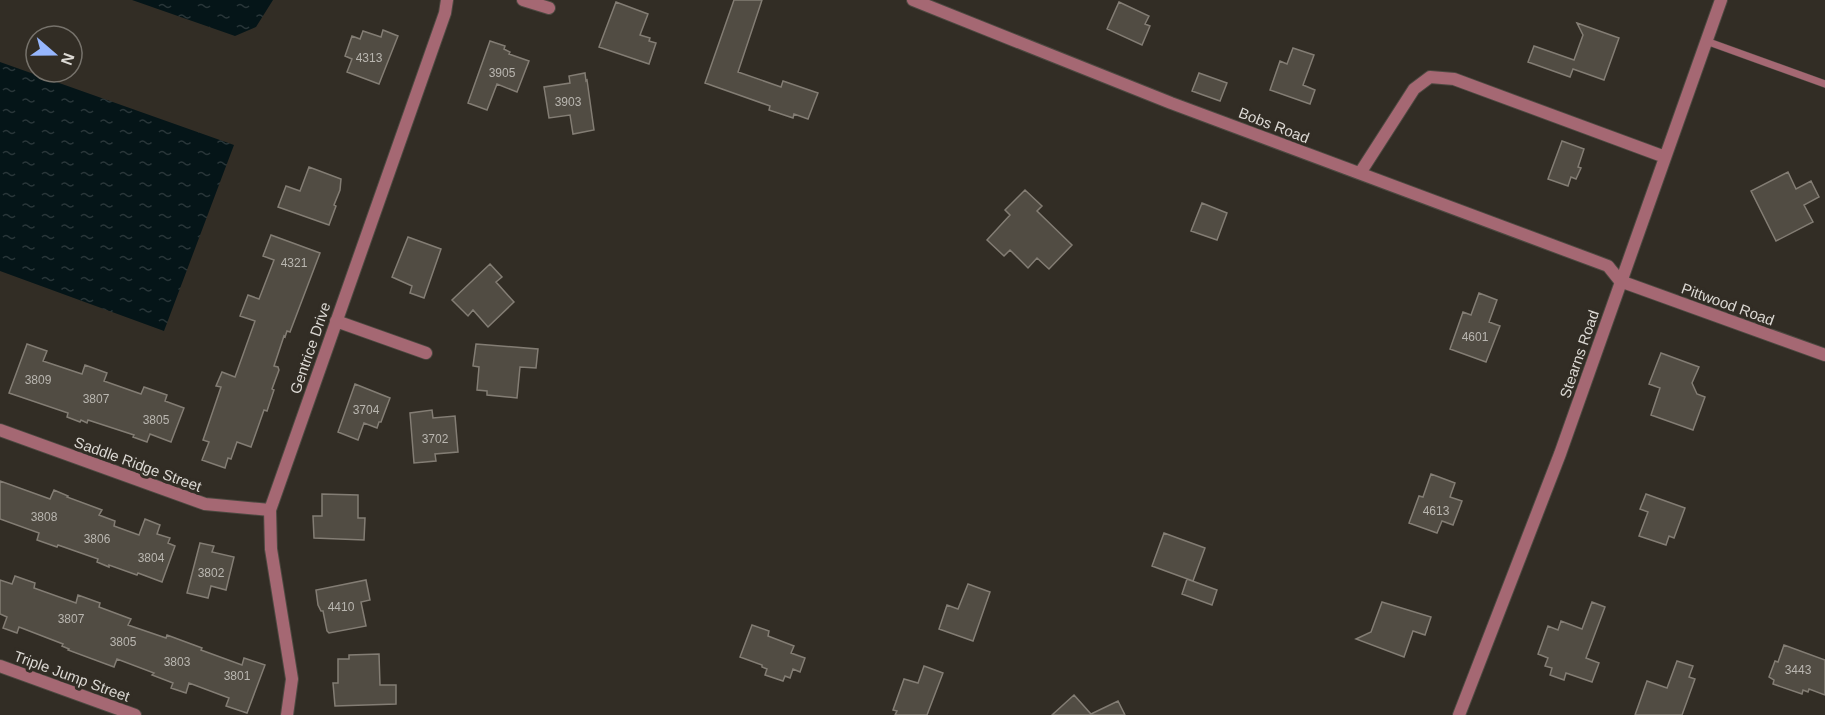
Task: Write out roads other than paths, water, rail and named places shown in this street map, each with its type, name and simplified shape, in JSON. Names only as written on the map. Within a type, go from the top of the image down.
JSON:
[{"type":"street","name":"Gentrice Drive","points":[[287,715],[292,679],[271,549],[270,510],[445,13],[447,0]]},
{"type":"street","points":[[523,0],[549,8]]},
{"type":"street","name":"Bobs Road","points":[[913,0],[1171,102],[1608,266],[1620,281]]},
{"type":"street","name":"Stearns Road","points":[[1459,715],[1560,454],[1721,0]]},
{"type":"street","points":[[1360,173],[1414,89],[1430,77],[1454,79],[1665,157]]},
{"type":"street","name":"Pittwood Road","points":[[1620,281],[1825,355]]},
{"type":"street","points":[[336,321],[426,353]]},
{"type":"street","name":"Saddle Ridge Street","points":[[0,430],[205,504],[270,510]]},
{"type":"street","name":"Triple Jump Street","points":[[0,666],[135,715]]},
{"type":"lane","points":[[1706,41],[1825,84]]},
{"type":"water","points":[[132,0],[273,0],[256,27],[235,36]]},
{"type":"water","points":[[0,62],[24,71],[24,84],[62,84],[234,145],[164,331],[0,271]]}]
